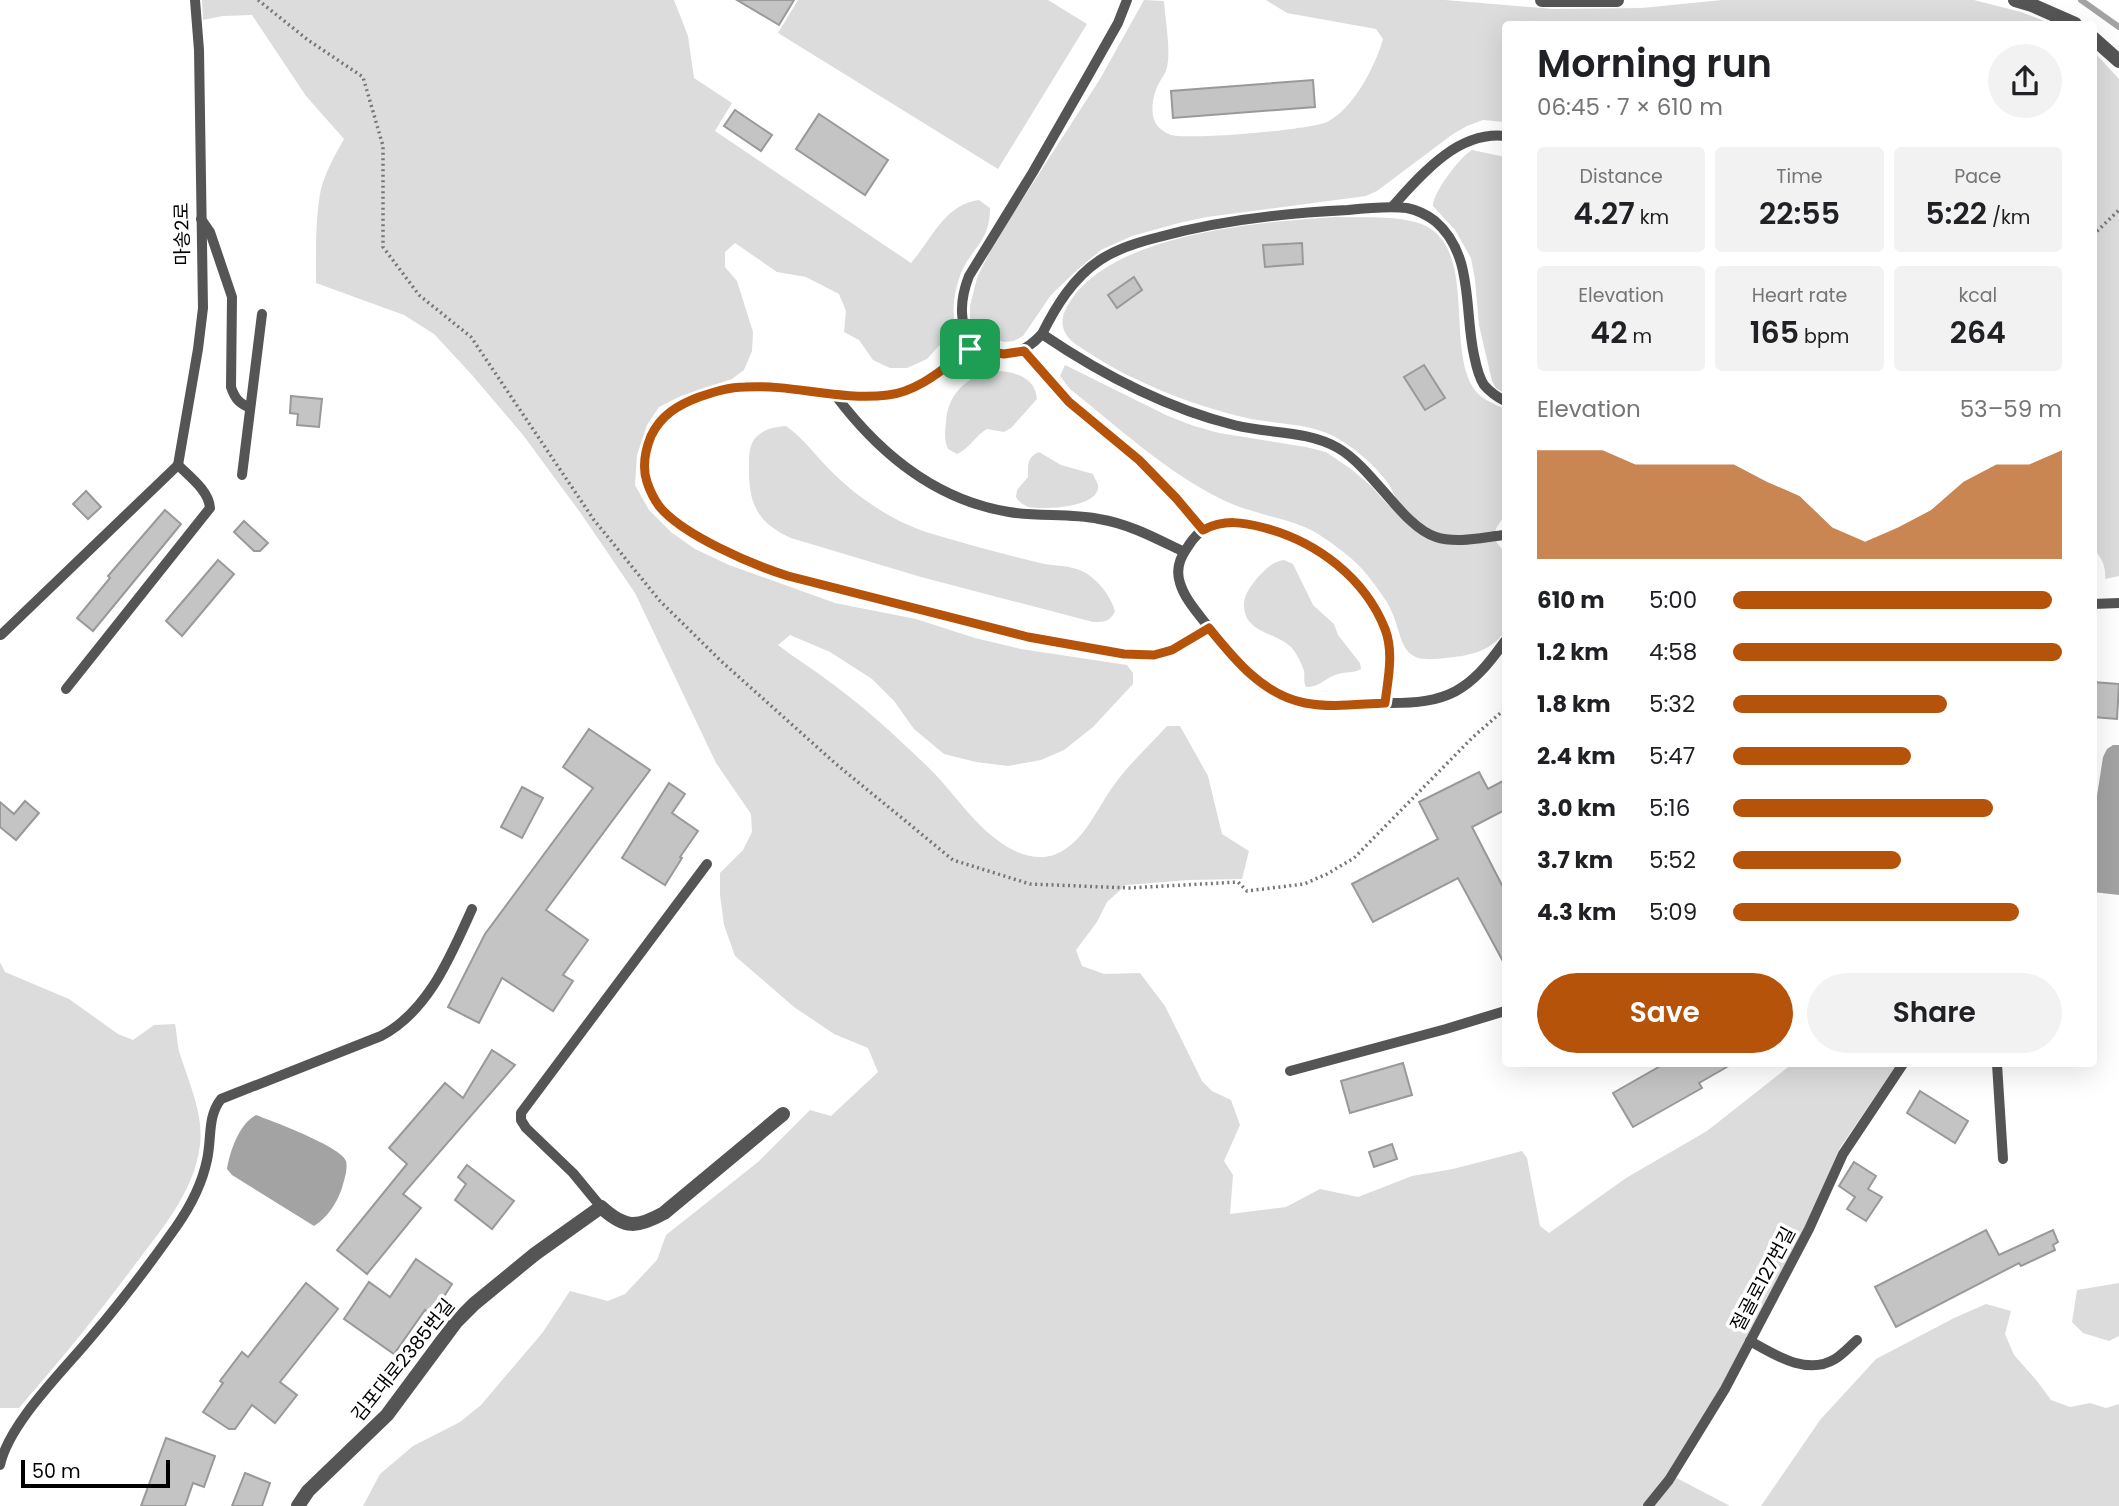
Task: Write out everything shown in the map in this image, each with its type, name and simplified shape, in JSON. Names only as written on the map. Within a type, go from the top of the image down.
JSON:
[{"type":"street","points":[[1542,0],[1617,0]]},
{"type":"street","points":[[2015,0],[2068,21]]},
{"type":"street","points":[[2097,42],[2119,61]]},
{"type":"street","points":[[601,1208],[624,1224],[635,1226],[651,1221],[681,1200],[783,1114]]},
{"type":"street","name":"김포대로2385번길","points":[[298,1506],[308,1491],[387,1415],[456,1322],[474,1304],[535,1254],[601,1208]]},
{"type":"lane","name":"마송2로","points":[[178,465],[203,308],[199,50],[195,0]]},
{"type":"lane","points":[[970,349],[961,310],[963,292],[969,276],[1088,76],[1118,23],[1127,0]]},
{"type":"lane","points":[[1392,208],[1426,172],[1463,143],[1492,135],[1502,136]]},
{"type":"lane","points":[[1209,628],[1172,650],[1140,656],[1028,637],[820,586],[761,567],[717,547],[671,518],[659,506],[646,479],[644,465],[647,446],[662,419],[683,403],[715,391],[764,387],[867,397],[904,392],[930,378],[970,349],[1004,354],[1024,351],[1042,334],[1055,308],[1075,283],[1101,259],[1122,249],[1187,229],[1312,212],[1408,208],[1424,213],[1436,222],[1452,240],[1461,257],[1477,371],[1484,385],[1502,399]]},
{"type":"lane","points":[[201,219],[210,232],[232,297],[231,387],[239,402],[250,408]]},
{"type":"lane","points":[[242,475],[262,314]]},
{"type":"lane","points":[[1042,334],[1070,353],[1153,397],[1180,408],[1238,426],[1300,435],[1339,449],[1373,478],[1423,531],[1436,538],[1465,539],[1502,535]]},
{"type":"lane","points":[[1024,351],[1069,402],[1139,460],[1203,530]]},
{"type":"lane","points":[[835,396],[876,444],[918,476],[949,494],[973,504],[1008,512],[1110,521],[1184,552]]},
{"type":"lane","points":[[1,635],[178,465],[204,492],[210,508],[66,689]]},
{"type":"lane","points":[[1385,703],[1389,647],[1385,631],[1375,607],[1346,572],[1311,546],[1249,524],[1213,524],[1192,540],[1178,568],[1180,583],[1187,597],[1232,657],[1268,688],[1287,698],[1327,705],[1419,703],[1450,696],[1479,673],[1502,645]]},
{"type":"lane","points":[[2097,604],[2119,603]]},
{"type":"lane","points":[[601,1208],[573,1173],[526,1128],[521,1114],[707,864]]},
{"type":"lane","points":[[0,1465],[2,1454],[26,1414],[105,1321],[186,1212],[203,1175],[208,1157],[211,1118],[221,1099],[364,1044],[404,1023],[423,1001],[438,976],[472,909]]},
{"type":"lane","points":[[1290,1071],[1502,1012]]},
{"type":"lane","name":"절골로127번길","points":[[1648,1506],[1669,1480],[1725,1389],[1809,1229],[1843,1154],[1901,1067]]},
{"type":"lane","points":[[1997,1067],[2003,1159]]},
{"type":"lane","points":[[1750,1341],[1774,1355],[1808,1366],[1822,1365],[1835,1359],[1857,1340]]},
{"type":"path","points":[[2097,231],[2119,210]]},
{"type":"shaded area","points":[[202,0],[674,0],[688,36],[694,78],[732,103],[715,131],[911,263],[940,224],[957,208],[979,200],[990,208],[984,237],[961,273],[955,294],[955,328],[927,359],[907,368],[890,368],[873,360],[859,340],[844,332],[846,311],[839,294],[806,277],[777,272],[735,243],[725,252],[725,267],[737,281],[753,332],[752,351],[744,370],[732,379],[681,396],[659,407],[647,425],[637,455],[635,485],[649,510],[671,532],[695,549],[729,565],[835,603],[916,619],[1021,649],[1127,665],[1133,673],[1133,684],[1093,727],[1064,750],[1041,760],[1008,766],[944,754],[914,729],[894,701],[872,679],[830,652],[790,635],[778,645],[871,715],[931,770],[985,830],[1017,852],[1043,857],[1066,849],[1089,824],[1114,785],[1133,762],[1167,726],[1180,726],[1208,776],[1222,834],[1249,851],[1242,879],[1126,885],[1107,902],[1097,922],[1076,950],[1082,966],[1104,974],[1140,973],[1165,1006],[1202,1081],[1212,1091],[1231,1100],[1240,1125],[1224,1161],[1233,1175],[1230,1214],[1286,1207],[1320,1189],[1358,1197],[1412,1176],[1453,1169],[1522,1151],[1527,1158],[1540,1226],[1549,1233],[1626,1178],[1707,1131],[1788,1067],[1895,1067],[1840,1148],[1796,1250],[1725,1389],[1671,1475],[1730,1506],[363,1506],[380,1474],[413,1446],[460,1422],[481,1405],[543,1332],[570,1291],[608,1301],[625,1294],[657,1260],[666,1235],[758,1162],[810,1110],[831,1116],[878,1072],[868,1048],[834,1034],[794,1007],[735,956],[724,925],[720,873],[743,850],[752,832],[751,814],[716,763],[635,593],[523,435],[434,334],[404,315],[316,283],[317,224],[321,189],[344,139],[306,96],[252,15],[203,20]]},
{"type":"shaded area","points":[[798,0],[1048,0],[1087,24],[998,169],[778,33]]},
{"type":"shaded area","points":[[1144,0],[1164,1],[1168,36],[1168,64],[1155,94],[1153,118],[1164,132],[1182,136],[1250,133],[1327,122],[1346,107],[1362,86],[1383,39],[1376,29],[1287,13],[1266,0],[1445,0],[1553,9],[1642,8],[1722,0],[1974,0],[2044,21],[1502,21],[1502,122],[1483,120],[1467,126],[1377,191],[1366,196],[1207,217],[1132,236],[1101,250],[1077,270],[1051,295],[1023,336],[1004,342],[987,337],[976,328],[970,318],[977,278],[993,245],[1100,79]]},
{"type":"shaded area","points":[[2097,55],[2119,79],[2119,576],[2105,579],[2103,562],[2099,555]]},
{"type":"shaded area","points":[[1472,150],[1502,156],[1502,392],[1492,381],[1479,325],[1471,258],[1455,230],[1433,206],[1437,192]]},
{"type":"shaded area","points":[[1335,217],[1405,220],[1435,232],[1448,249],[1455,271],[1461,347],[1466,370],[1477,393],[1502,408],[1502,520],[1495,538],[1502,548],[1502,634],[1486,648],[1462,656],[1435,659],[1421,659],[1413,655],[1403,644],[1384,598],[1347,555],[1308,529],[1221,499],[1181,476],[1070,389],[1060,376],[1065,365],[1194,426],[1326,452],[1351,469],[1394,508],[1397,504],[1394,495],[1381,474],[1360,454],[1329,434],[1225,413],[1181,398],[1116,369],[1072,341],[1065,332],[1062,322],[1068,305],[1088,281],[1117,262],[1151,247],[1189,236],[1268,223]]},
{"type":"shaded area","points":[[984,371],[1018,374],[1031,383],[1037,399],[1011,428],[1004,432],[987,429],[957,454],[948,449],[945,439],[947,413],[958,391]]},
{"type":"shaded area","points":[[786,426],[845,484],[889,515],[926,532],[1040,563],[1082,571],[1107,593],[1115,611],[1113,615],[1106,621],[1093,622],[921,577],[779,532],[762,517],[752,499],[749,455],[752,443],[763,432]]},
{"type":"shaded area","points":[[1039,452],[1061,465],[1093,474],[1098,485],[1096,493],[1090,499],[1070,506],[1036,508],[1021,503],[1016,497],[1017,490],[1028,477],[1030,459]]},
{"type":"shaded area","points":[[1284,560],[1293,564],[1313,605],[1334,624],[1338,635],[1360,663],[1361,669],[1338,674],[1315,686],[1306,687],[1303,668],[1293,649],[1250,622],[1244,606],[1248,590],[1267,568]]},
{"type":"shaded area","points":[[2119,745],[2119,895],[2097,892],[2097,795],[2103,757],[2107,749]]},
{"type":"shaded area","points":[[0,962],[5,972],[69,999],[118,1034],[133,1040],[154,1025],[175,1024],[179,1051],[191,1085],[201,1133],[191,1180],[174,1212],[104,1305],[19,1408],[0,1408]]},
{"type":"shaded area","points":[[256,1115],[320,1142],[342,1155],[346,1161],[346,1175],[337,1199],[327,1214],[314,1226],[232,1175],[227,1169],[240,1131]]},
{"type":"shaded area","points":[[2119,1283],[2119,1336],[2109,1341],[2083,1333],[2072,1322],[2077,1290]]},
{"type":"shaded area","points":[[1986,1304],[2011,1311],[2005,1334],[2014,1355],[2051,1400],[2070,1407],[2090,1403],[2106,1408],[2119,1404],[2119,1506],[1761,1506],[1820,1420],[1876,1359]]},
{"type":"building","points":[[737,0],[794,0],[779,25]]},
{"type":"building","points":[[1313,80],[1315,107],[1173,118],[1171,91]]},
{"type":"building","points":[[735,110],[772,135],[761,151],[724,126]]},
{"type":"building","points":[[819,114],[888,160],[865,195],[796,149]]},
{"type":"building","points":[[1302,243],[1303,264],[1265,267],[1263,245]]},
{"type":"building","points":[[1134,277],[1142,290],[1117,308],[1108,295]]},
{"type":"building","points":[[1424,365],[1445,398],[1425,410],[1404,377]]},
{"type":"building","points":[[291,396],[322,399],[319,427],[297,425],[298,414],[290,413]]},
{"type":"building","points":[[86,491],[101,507],[88,519],[73,504]]},
{"type":"building","points":[[165,510],[181,524],[93,631],[77,618],[110,578],[108,576]]},
{"type":"building","points":[[244,521],[268,543],[260,551],[254,551],[234,532]]},
{"type":"building","points":[[218,560],[234,574],[182,636],[166,621]]},
{"type":"building","points":[[2097,682],[2119,684],[2117,719],[2097,717]]},
{"type":"building","points":[[589,729],[650,770],[546,910],[588,940],[563,975],[573,981],[553,1011],[502,978],[479,1023],[448,1007],[485,934],[593,788],[563,767]]},
{"type":"building","points":[[1479,772],[1488,789],[1502,782],[1502,812],[1472,827],[1502,885],[1502,959],[1458,878],[1373,922],[1352,884],[1438,839],[1419,802]]},
{"type":"building","points":[[669,783],[685,794],[672,813],[698,831],[665,885],[622,858]]},
{"type":"building","points":[[522,787],[543,798],[522,838],[501,827]]},
{"type":"building","points":[[25,801],[39,813],[16,840],[0,827],[0,802],[14,814]]},
{"type":"building","points":[[492,1050],[515,1065],[403,1194],[421,1208],[367,1274],[337,1250],[407,1164],[389,1148],[445,1083],[463,1098]]},
{"type":"building","points":[[1403,1063],[1412,1095],[1350,1113],[1341,1081]]},
{"type":"building","points":[[1659,1067],[1727,1067],[1699,1083],[1702,1088],[1633,1127],[1613,1093]]},
{"type":"building","points":[[1920,1091],[1968,1121],[1955,1143],[1907,1113]]},
{"type":"building","points":[[1392,1144],[1397,1159],[1374,1167],[1369,1152]]},
{"type":"building","points":[[1854,1162],[1876,1176],[1868,1189],[1882,1197],[1866,1221],[1847,1209],[1855,1197],[1839,1186]]},
{"type":"building","points":[[467,1165],[514,1201],[492,1229],[455,1200],[466,1184],[458,1177]]},
{"type":"building","points":[[1986,1230],[1999,1255],[2053,1230],[2058,1242],[2053,1245],[2055,1250],[2021,1266],[2019,1263],[1896,1327],[1875,1287]]},
{"type":"building","points":[[416,1259],[452,1284],[432,1315],[425,1310],[394,1354],[344,1319],[369,1282],[390,1297]]},
{"type":"building","points":[[306,1283],[338,1309],[280,1382],[297,1395],[275,1423],[252,1405],[235,1429],[229,1429],[203,1412],[223,1383],[220,1381],[242,1352],[248,1357]]},
{"type":"building","points":[[166,1438],[215,1456],[204,1487],[193,1483],[185,1506],[141,1506]]},
{"type":"building","points":[[245,1473],[270,1483],[262,1506],[232,1506]]},
{"type":"waterway","points":[[2081,0],[2119,27]]},
{"type":"route","points":[[970,349],[1004,354],[1024,351],[1069,402],[1157,478],[1203,530],[1213,524],[1230,522],[1270,530],[1311,546],[1346,572],[1375,607],[1385,631],[1389,647],[1389,673],[1385,703],[1327,705],[1287,698],[1268,688],[1232,657],[1209,628],[1172,650],[1140,656],[1028,637],[820,586],[761,567],[717,547],[671,518],[652,495],[644,465],[647,446],[662,419],[683,403],[715,391],[744,387],[835,396],[890,395],[917,387],[970,349]]}]
